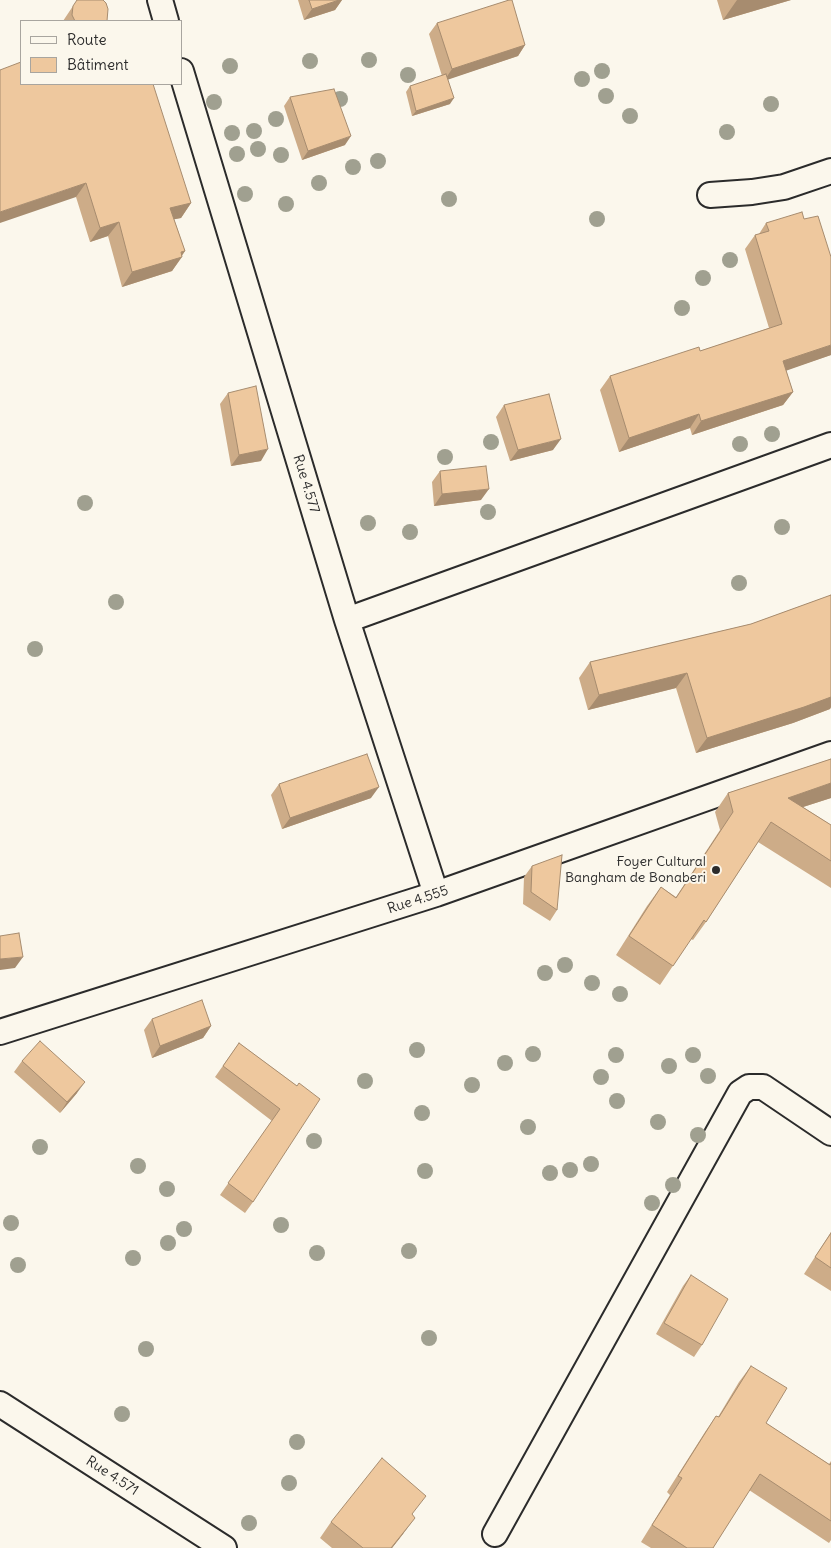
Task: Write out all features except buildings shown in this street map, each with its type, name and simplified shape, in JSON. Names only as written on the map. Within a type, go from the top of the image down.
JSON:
[{"type":"street","points":[[160,0],[166,20]]},
{"type":"street","name":"Rue 4.577","points":[[182,74],[347,620],[436,894]]},
{"type":"street","points":[[710,195],[752,192],[784,187],[831,172]]},
{"type":"street","points":[[347,620],[831,445]]},
{"type":"street","name":"Rue 4.555","points":[[0,1032],[436,894],[831,754]]},
{"type":"street","points":[[495,1534],[740,1093],[749,1087],[763,1087],[831,1133]]},
{"type":"street","name":"Rue 4.571","points":[[0,1404],[224,1548]]},
{"type":"place","name":"Foyer Cultural Bangham de Bonaberi","points":[[716,870]]}]
